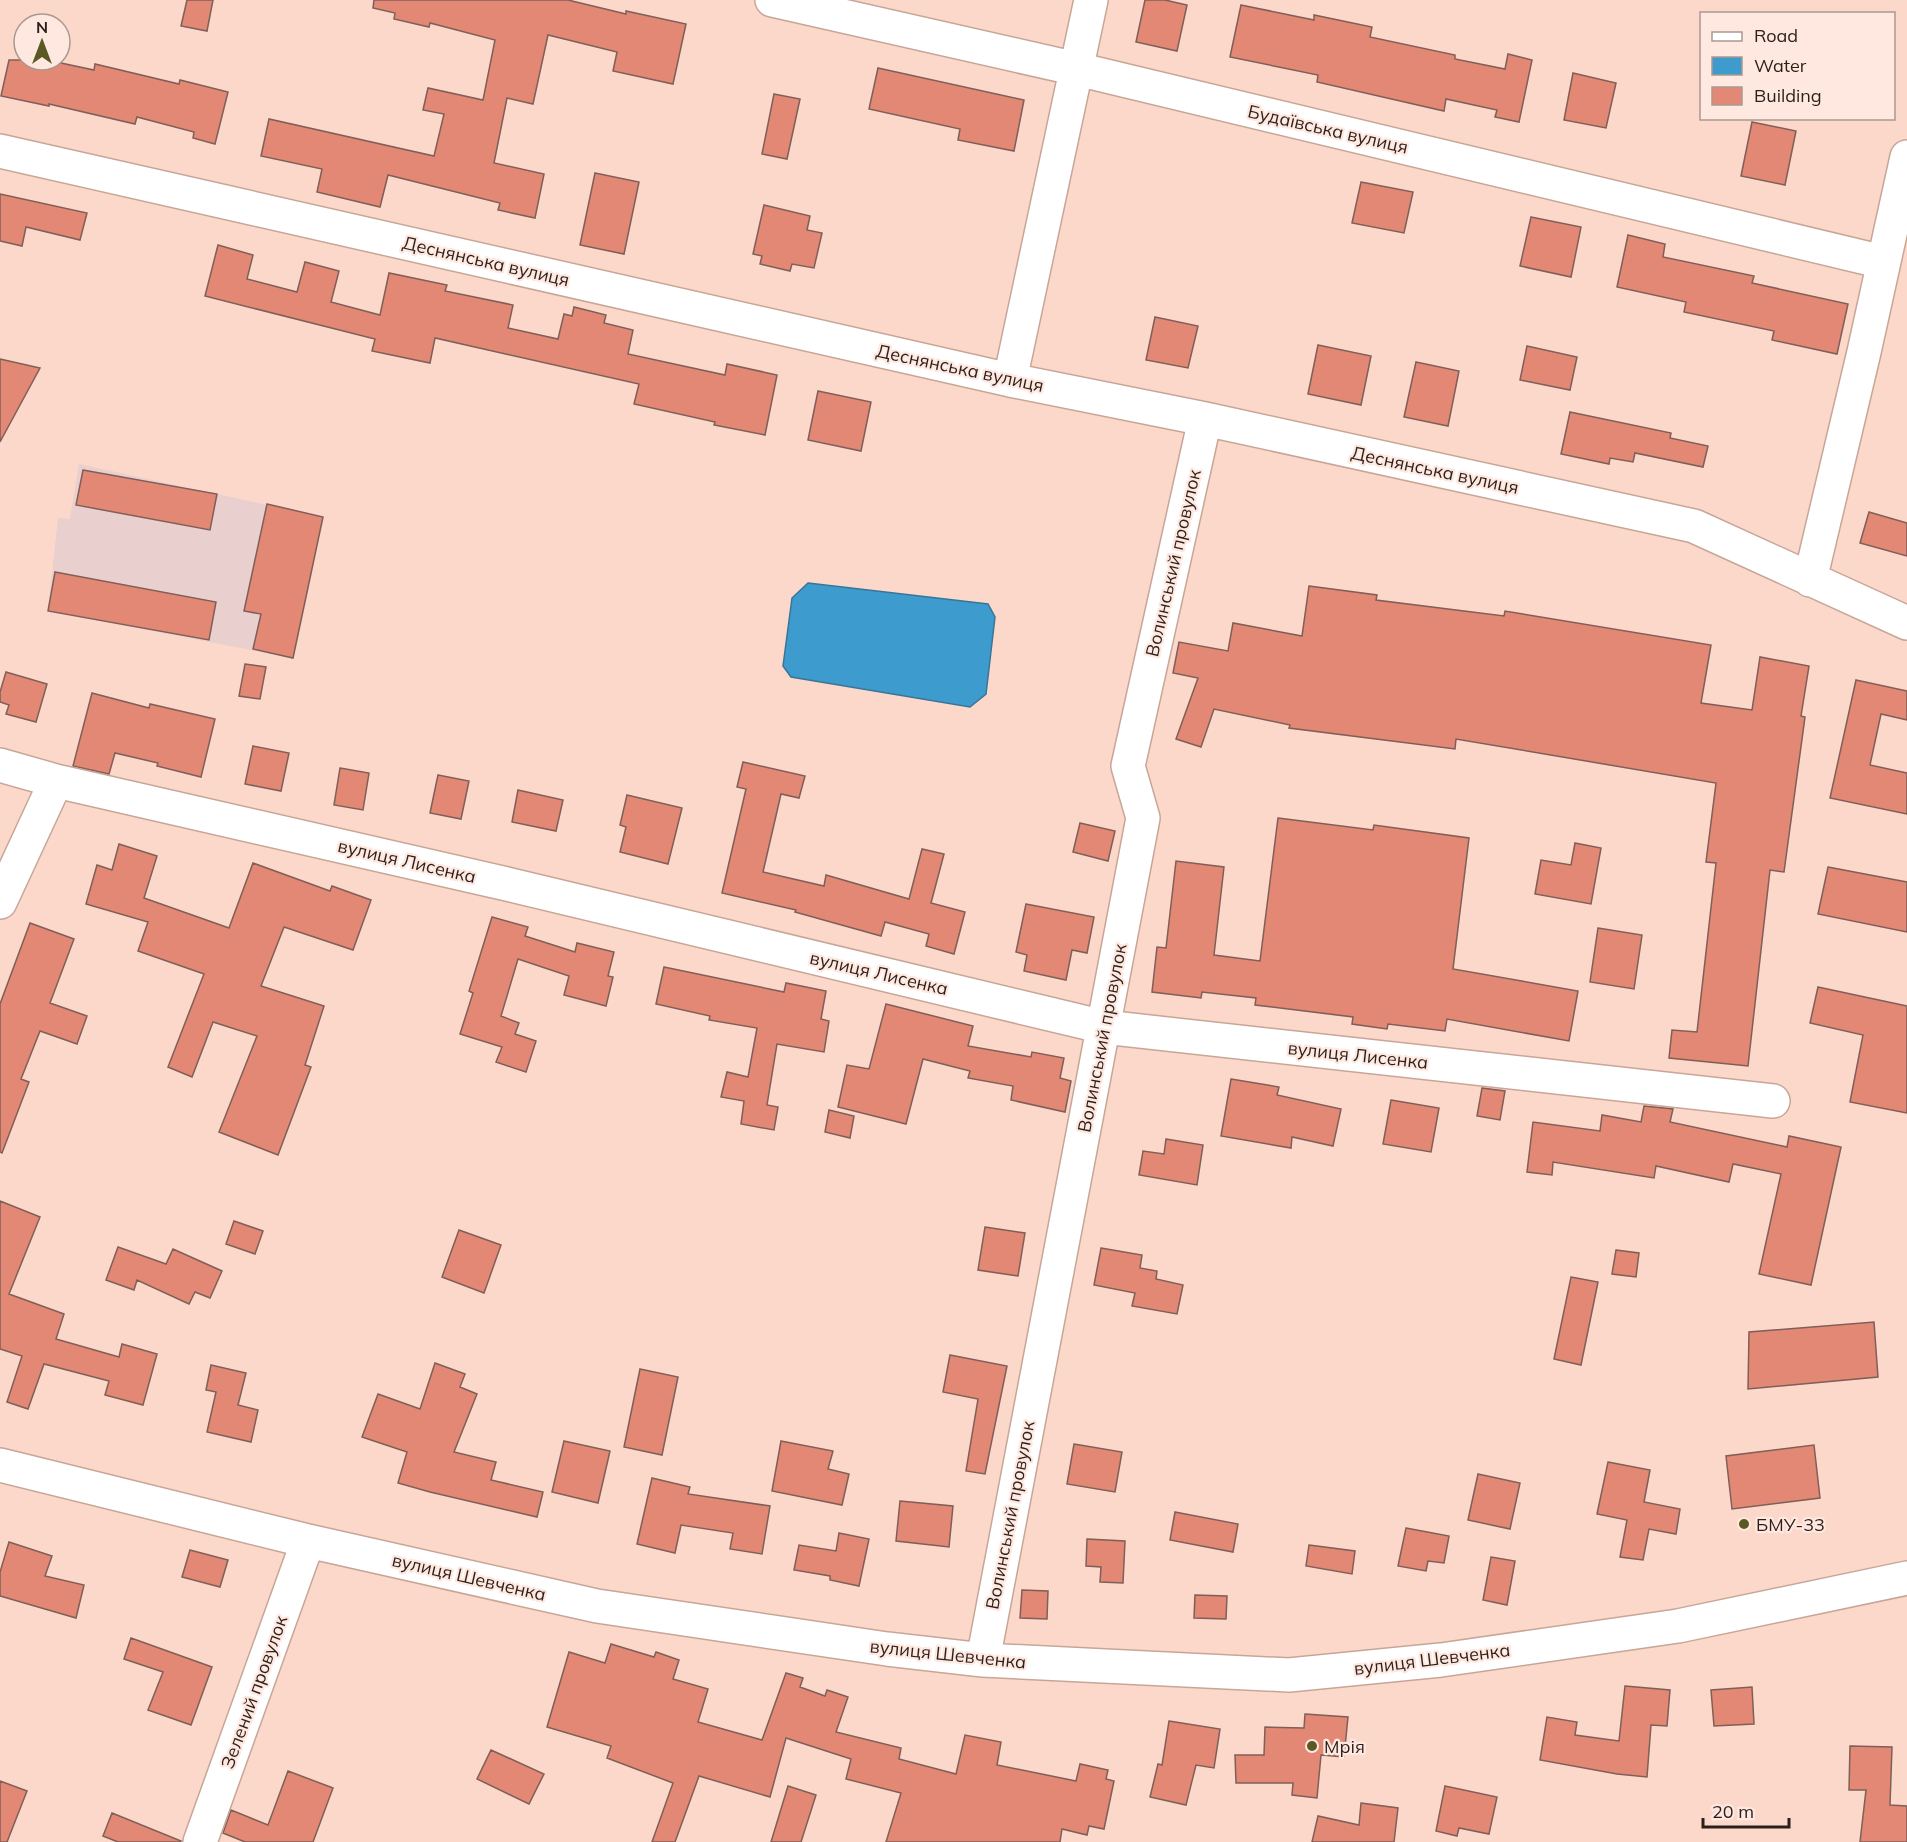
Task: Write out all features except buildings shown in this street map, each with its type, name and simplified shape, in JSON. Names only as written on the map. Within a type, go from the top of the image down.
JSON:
[{"type":"street","name":"Будаївська вулиця","points":[[772,0],[1077,69],[1883,262]]},
{"type":"street","points":[[1010,380],[1091,0]]},
{"type":"street","name":"Деснянська вулиця","points":[[0,151],[1010,380],[1205,419],[1694,526],[1907,623]]},
{"type":"street","points":[[1810,580],[1907,157]]},
{"type":"street","name":"Волинський провулок","points":[[983,1659],[1143,818],[1128,766],[1205,419]]},
{"type":"street","name":"вулиця Лисенка","points":[[0,765],[56,781],[511,885],[1104,1027],[1773,1101]]},
{"type":"street","points":[[0,902],[56,781]]},
{"type":"street","name":"вулиця Шевченка","points":[[0,1465],[309,1541],[597,1606],[887,1649],[983,1659],[1289,1675],[1441,1660],[1678,1626],[1907,1578]]},
{"type":"street","name":"Зелений провулок","points":[[200,1842],[309,1541]]},
{"type":"shaded area","points":[[79,464],[323,517],[293,658],[48,611],[58,518],[70,519]]},
{"type":"water","points":[[808,583],[988,604],[995,617],[986,694],[970,707],[791,677],[783,666],[792,598]]},
{"type":"place","name":"БМУ-33","points":[[1744,1524]]},
{"type":"place","name":"Мрія","points":[[1312,1746]]}]
